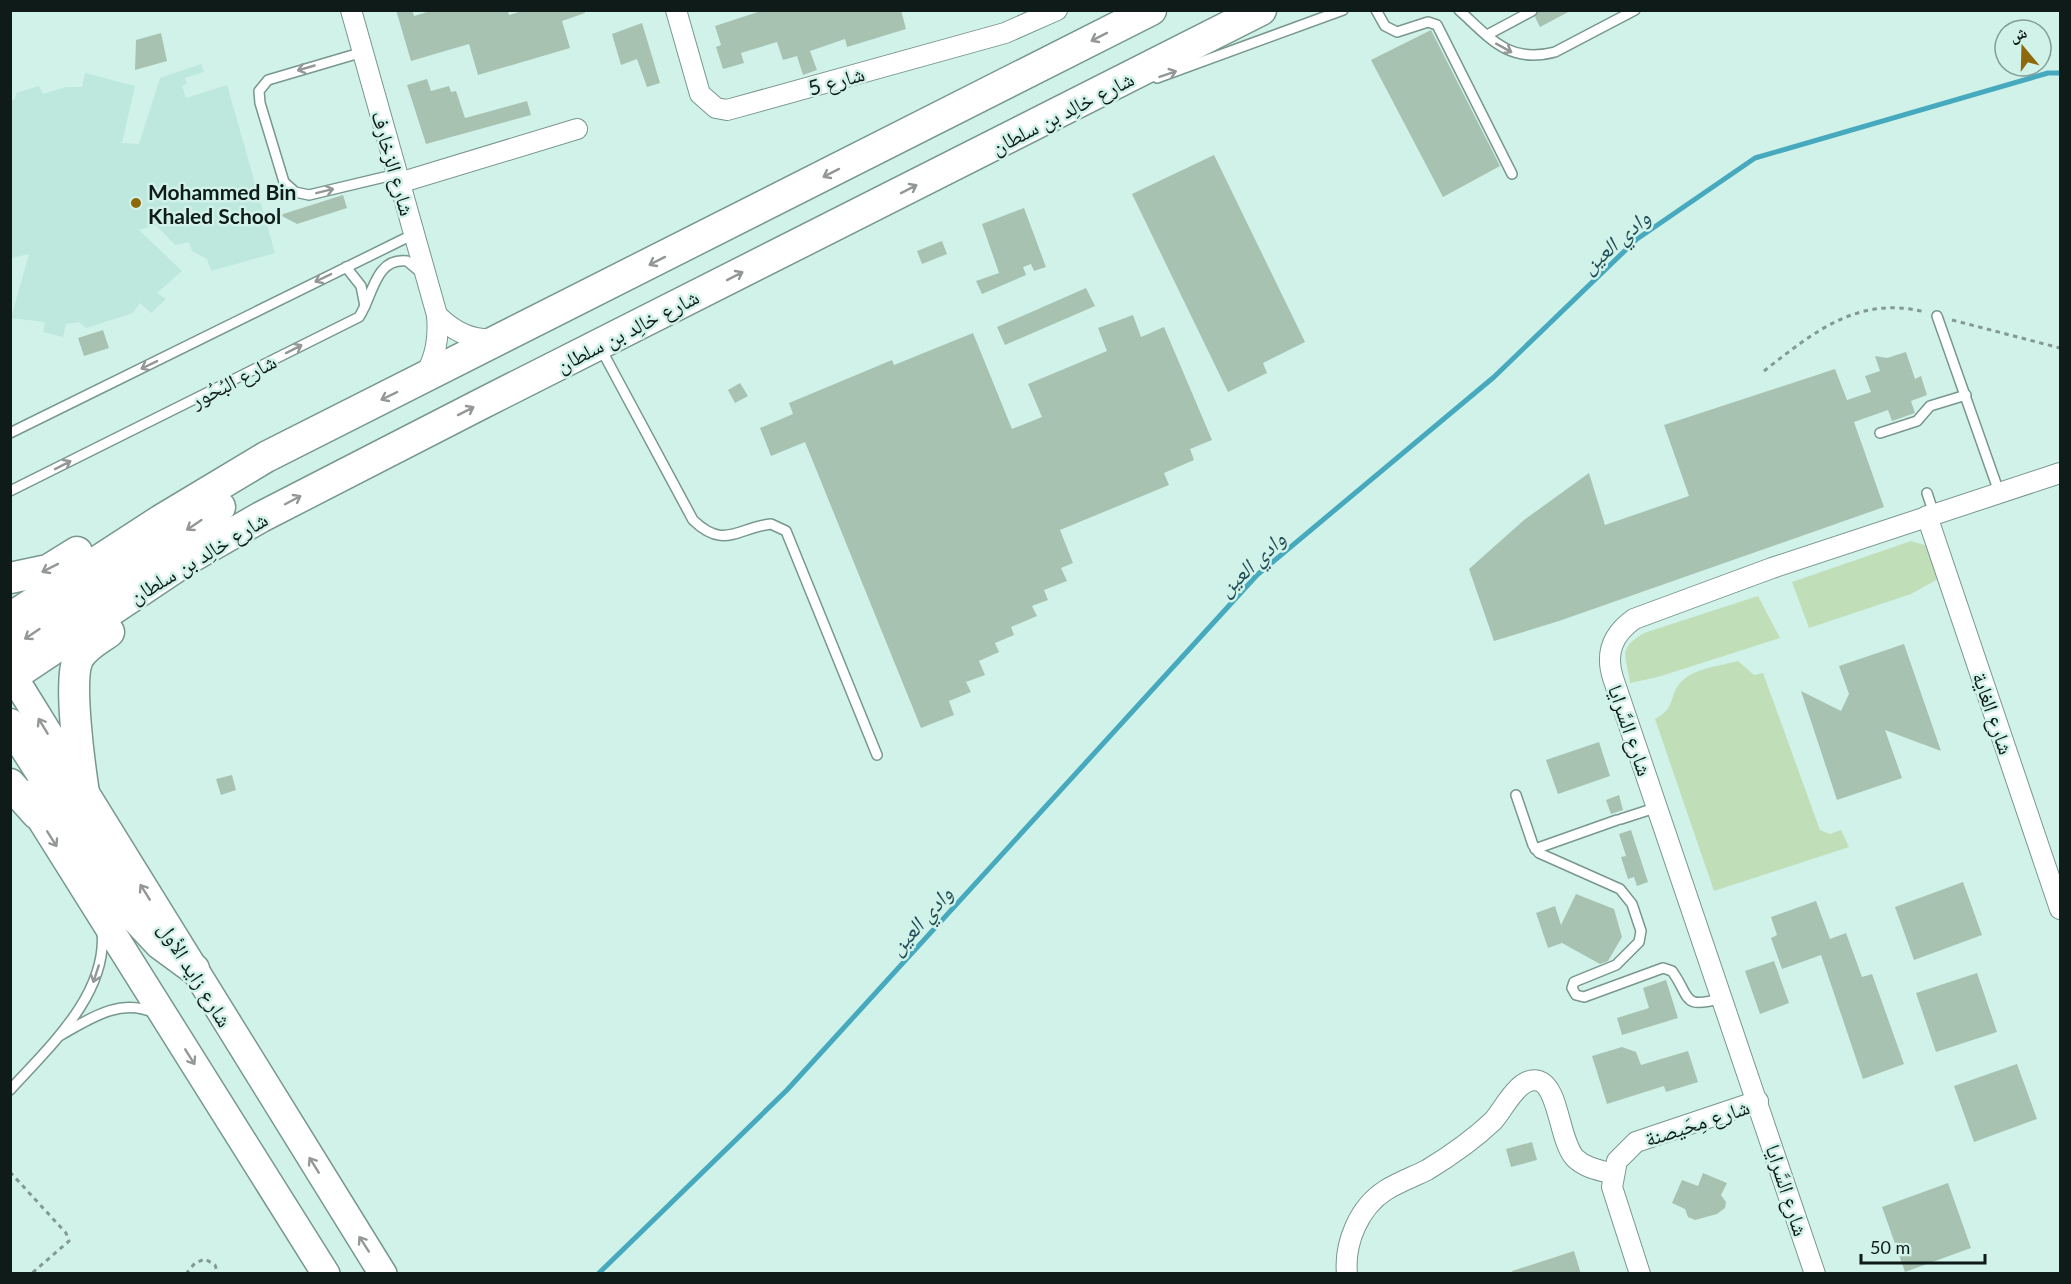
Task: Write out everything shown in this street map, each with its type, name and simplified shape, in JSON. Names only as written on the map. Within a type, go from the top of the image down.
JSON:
[{"type":"main road","points":[[10,618],[161,520],[267,457],[1151,10]]},
{"type":"main road","name":"شارع خالِد بن سلطان","points":[[11,670],[188,559],[366,462],[1073,107],[1261,10]]},
{"type":"main road","points":[[11,670],[225,504],[254,475],[267,457]]},
{"type":"main road","points":[[10,578],[48,570],[99,539],[161,520]]},
{"type":"main road","points":[[84,793],[76,734],[75,677],[79,658],[91,644],[155,599],[188,559]]},
{"type":"main road","name":"شارع زايد الأول","points":[[11,670],[84,793],[383,1274]]},
{"type":"main road","points":[[10,724],[131,913],[160,944],[194,969]]},
{"type":"main road","points":[[10,771],[326,1274]]},
{"type":"main road","points":[[10,784],[37,814]]},
{"type":"street","name":"شارع الزخارف","points":[[351,10],[436,315],[437,343],[434,356],[421,381]]},
{"type":"street","name":"شارع 5","points":[[676,10],[700,94],[716,108],[726,110],[1005,33],[1057,10]]},
{"type":"street","points":[[398,178],[577,129]]},
{"type":"street","points":[[436,315],[459,333],[473,338],[501,339]]},
{"type":"street","name":"شارع السَّرايا","points":[[1815,1274],[1611,670],[1610,651],[1618,633],[1634,619],[1772,568],[2061,473]]},
{"type":"street","name":"شارع الغاية","points":[[1930,515],[2061,909]]},
{"type":"street","points":[[1347,1274],[1350,1240],[1355,1227],[1371,1203],[1384,1191],[1423,1172],[1465,1144],[1493,1120],[1520,1086],[1529,1081],[1543,1083],[1550,1091],[1565,1139],[1576,1158],[1588,1166],[1613,1174],[1612,1187],[1640,1274]]},
{"type":"street","name":"شارع مِحَيصنة","points":[[1613,1174],[1617,1161],[1636,1142],[1758,1101]]},
{"type":"lane","points":[[1150,80],[1343,10]]},
{"type":"lane","points":[[1376,10],[1385,26],[1397,32],[1428,22],[1437,25],[1512,174]]},
{"type":"lane","points":[[1460,10],[1510,52],[1540,56],[1555,52],[1635,10]]},
{"type":"lane","points":[[1487,35],[1532,11]]},
{"type":"lane","points":[[363,52],[268,80],[260,91],[260,103],[281,176],[295,192],[316,194],[398,178]]},
{"type":"lane","points":[[1073,107],[1139,84]]},
{"type":"lane","points":[[10,433],[414,234]]},
{"type":"lane","name":"شارع البُحُور","points":[[10,491],[359,317],[381,271],[390,263],[401,260],[413,263],[426,279]]},
{"type":"lane","points":[[346,267],[361,286],[365,308]]},
{"type":"lane","points":[[1937,316],[1999,492]]},
{"type":"lane","points":[[599,344],[693,520],[700,527],[718,536],[736,536],[771,524],[786,531],[877,755]]},
{"type":"lane","points":[[1880,433],[1917,421],[1933,405],[1966,395]]},
{"type":"lane","points":[[1927,493],[1930,515]]},
{"type":"lane","points":[[1516,795],[1535,849],[1543,856],[1620,889],[1632,904],[1641,931],[1639,942],[1616,965],[1606,972],[1574,982],[1572,988],[1576,995],[1584,997],[1663,968],[1672,971],[1683,994],[1694,1002],[1708,1002],[1723,997]]},
{"type":"lane","points":[[1535,849],[1658,807]]},
{"type":"lane","points":[[10,1090],[59,1036],[95,980],[102,938],[100,916]]},
{"type":"lane","points":[[59,1036],[112,1009],[131,1007],[149,1011],[166,1019]]},
{"type":"path","points":[[1764,371],[1815,331],[1851,315],[1890,308],[1937,316],[2061,348]]},
{"type":"path","points":[[10,1172],[66,1233],[69,1241],[38,1272],[31,1274]]},
{"type":"path","points":[[186,1274],[195,1263],[205,1259],[215,1265],[218,1274]]},
{"type":"shaded area","name":"Mohammed Bin Khaled School","points":[[201,64],[204,72],[185,78],[187,84],[182,86],[186,98],[227,85],[275,253],[211,271],[207,259],[192,251],[189,242],[175,245],[156,225],[139,230],[182,271],[157,293],[166,299],[151,313],[140,303],[133,313],[86,328],[79,322],[66,324],[63,337],[43,332],[45,322],[11,318],[29,254],[12,258],[11,265],[10,102],[15,99],[16,93],[39,86],[43,94],[66,87],[82,87],[85,73],[135,86],[122,143],[139,144],[160,78]]},
{"type":"shaded area","points":[[1911,541],[1928,546],[1940,578],[1911,594],[1809,628],[1792,582]]},
{"type":"shaded area","points":[[1758,596],[1780,638],[1658,677],[1630,683],[1625,654],[1626,649],[1635,639],[1644,633]]},
{"type":"shaded area","points":[[1738,661],[1754,675],[1763,673],[1820,830],[1830,834],[1841,830],[1849,847],[1714,891],[1655,719],[1667,710],[1677,687],[1686,677],[1715,666]]},
{"type":"building","points":[[396,10],[412,10],[414,16],[434,10],[508,10],[509,15],[526,10],[584,10],[585,13],[562,21],[570,48],[478,75],[469,44],[411,61]]},
{"type":"building","points":[[764,10],[901,10],[906,29],[847,47],[845,39],[810,51],[817,70],[803,75],[797,56],[783,60],[777,42],[741,53],[744,63],[723,69],[716,47],[721,45],[715,26]]},
{"type":"building","points":[[1539,10],[1572,10],[1540,27],[1535,17]]},
{"type":"building","points":[[642,23],[660,83],[647,87],[637,59],[621,65],[612,34]]},
{"type":"building","points":[[1431,30],[1500,166],[1443,197],[1371,60]]},
{"type":"building","points":[[161,33],[167,61],[135,70],[136,40]]},
{"type":"building","points":[[427,79],[431,91],[449,86],[451,92],[456,91],[465,118],[527,101],[531,115],[426,144],[407,85]]},
{"type":"building","points":[[1214,155],[1305,342],[1263,363],[1267,373],[1228,392],[1132,194]]},
{"type":"building","points":[[343,195],[347,208],[297,224],[280,215]]},
{"type":"building","points":[[1024,208],[1046,267],[1034,271],[1031,264],[1023,267],[1026,275],[982,294],[976,281],[999,273],[982,224]]},
{"type":"building","points":[[942,241],[947,254],[922,264],[917,251]]},
{"type":"building","points":[[1086,288],[1095,306],[1005,345],[997,327]]},
{"type":"building","points":[[1133,315],[1141,337],[1164,327],[1212,440],[1190,449],[1194,460],[1164,473],[1169,485],[1060,530],[1073,563],[1061,568],[1067,581],[1044,590],[1048,600],[1032,606],[1037,616],[1011,627],[1014,635],[995,643],[999,652],[979,661],[985,675],[966,682],[971,692],[949,701],[954,715],[921,728],[805,442],[771,456],[760,428],[793,414],[789,403],[892,360],[894,365],[973,333],[1012,429],[1042,417],[1028,384],[1107,351],[1098,328]]},
{"type":"building","points":[[103,330],[109,348],[84,356],[78,338]]},
{"type":"building","points":[[1906,352],[1915,379],[1921,376],[1927,395],[1911,401],[1915,413],[1892,421],[1888,410],[1854,422],[1884,507],[1559,621],[1494,641],[1469,569],[1524,520],[1589,473],[1605,525],[1689,496],[1664,425],[1835,369],[1847,400],[1871,392],[1865,376],[1880,371],[1875,356],[1887,358]]},
{"type":"building","points":[[740,383],[748,396],[735,403],[728,390]]},
{"type":"building","points":[[1904,644],[1941,751],[1885,730],[1902,778],[1837,800],[1801,691],[1841,711],[1849,694],[1839,666]]},
{"type":"building","points":[[1599,742],[1610,776],[1558,794],[1546,760]]},
{"type":"building","points":[[232,775],[236,790],[221,795],[216,779]]},
{"type":"building","points":[[1619,795],[1623,810],[1611,814],[1606,800]]},
{"type":"building","points":[[1631,830],[1648,882],[1637,886],[1634,877],[1628,879],[1621,857],[1626,856],[1619,834]]},
{"type":"building","points":[[1963,882],[1982,935],[1914,960],[1895,907]]},
{"type":"building","points":[[1576,894],[1614,909],[1622,937],[1608,961],[1600,964],[1562,943],[1548,948],[1536,913],[1555,906],[1561,925]]},
{"type":"building","points":[[1816,901],[1830,939],[1846,933],[1862,977],[1872,974],[1904,1064],[1863,1079],[1821,955],[1782,969],[1771,938],[1777,935],[1771,917]]},
{"type":"building","points":[[1774,961],[1789,1003],[1760,1014],[1745,971]]},
{"type":"building","points":[[1977,973],[1997,1032],[1936,1052],[1916,993]]},
{"type":"building","points":[[1666,980],[1678,1018],[1622,1035],[1617,1018],[1649,1008],[1643,988]]},
{"type":"building","points":[[1622,1047],[1636,1052],[1641,1065],[1688,1051],[1698,1082],[1666,1092],[1664,1086],[1607,1104],[1592,1056]]},
{"type":"building","points":[[2017,1064],[2037,1119],[1974,1142],[1954,1086]]},
{"type":"building","points":[[1532,1142],[1537,1160],[1511,1167],[1506,1149]]},
{"type":"building","points":[[1703,1173],[1727,1183],[1721,1195],[1726,1202],[1725,1208],[1717,1214],[1695,1220],[1688,1217],[1685,1209],[1672,1203],[1682,1180],[1698,1186]]},
{"type":"building","points":[[1948,1183],[1971,1248],[1905,1272],[1882,1207]]},
{"type":"building","points":[[1574,1251],[1581,1274],[1513,1274],[1512,1271]]},
{"type":"waterway","name":"وادي العين","points":[[598,1274],[787,1090],[1257,575],[1494,377],[1637,239],[1755,158],[2048,73],[2060,73]]},
{"type":"place","name":"Mohammed Bin Khaled School","points":[[136,203]]}]
